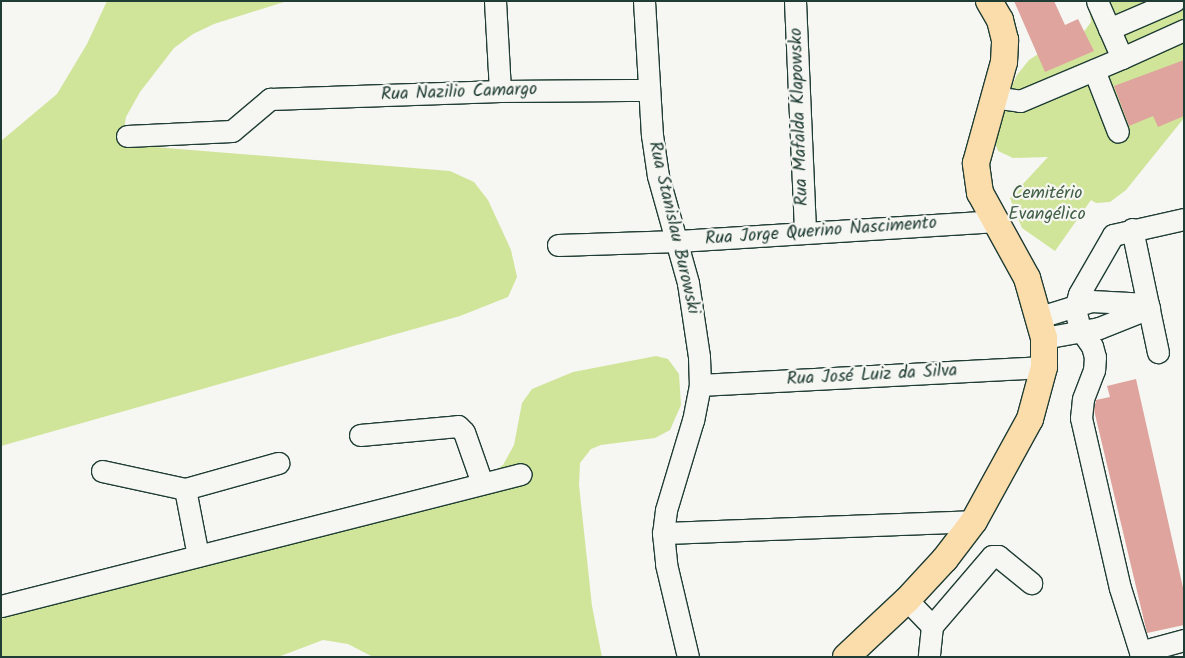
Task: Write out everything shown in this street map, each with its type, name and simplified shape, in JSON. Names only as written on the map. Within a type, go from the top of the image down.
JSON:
[{"type":"main road","points":[[846,657],[907,600],[945,559],[974,521],[1030,420],[1044,367],[1042,327],[1026,278],[993,222],[980,193],[976,163],[1004,62],[1005,40],[1000,20],[989,1]]},
{"type":"street","points":[[495,1],[500,91]]},
{"type":"street","name":"Rua Stanislau Burowski","points":[[644,1],[649,90],[658,176],[688,283],[700,385],[693,420],[666,510],[663,533],[666,564],[688,657]]},
{"type":"street","name":"Rua Mafalda Klapowsko","points":[[795,1],[805,233]]},
{"type":"street","points":[[1097,1],[1122,58]]},
{"type":"street","points":[[1109,29],[1174,1]]},
{"type":"street","points":[[993,97],[1020,101],[1184,30]]},
{"type":"street","points":[[1094,70],[1118,132]]},
{"type":"street","name":"Rua Nazilio Camargo","points":[[127,136],[232,130],[270,99],[500,91],[649,90]]},
{"type":"street","points":[[1184,219],[1132,229],[1113,235],[1079,294],[1075,309],[1080,329],[1092,346],[1095,357],[1094,370],[1083,399],[1081,418],[1120,588],[1141,654],[1184,640]]},
{"type":"street","name":"Rua Jorge Querino Nascimento","points":[[558,245],[678,242],[993,222]]},
{"type":"street","points":[[1132,229],[1158,352]]},
{"type":"street","points":[[1042,327],[1091,301],[1106,300],[1148,306]]},
{"type":"street","points":[[1106,300],[1111,324]]},
{"type":"street","points":[[1042,327],[1080,329],[1111,324],[1148,306]]},
{"type":"street","name":"Rua José Luiz da Silva","points":[[700,385],[1044,367]]},
{"type":"street","points":[[360,435],[458,426],[464,432],[482,484]]},
{"type":"street","points":[[102,471],[185,489],[278,463]]},
{"type":"street","points":[[1,606],[521,474]]},
{"type":"street","points":[[185,489],[198,556]]},
{"type":"street","points":[[663,533],[974,521]]},
{"type":"street","points":[[929,657],[932,626],[992,556],[998,556],[1031,583]]},
{"type":"street","points":[[907,600],[932,626]]},
{"type":"green space","points":[[107,1],[287,1],[214,24],[193,34],[174,48],[140,92],[126,117],[124,129],[133,141],[154,147],[450,171],[474,182],[488,200],[511,250],[517,277],[508,297],[460,316],[1,446],[1,141],[57,94],[87,44]]},
{"type":"green space","name":"Cemitério Evangélico","points":[[1088,1],[1184,1],[1184,118],[1126,190],[1110,202],[1096,203],[1091,200],[1055,251],[1022,228],[1010,198],[1048,157],[1013,158],[998,151],[993,137],[999,114],[1017,75],[1029,60],[1044,50],[1077,41],[1091,22]]},
{"type":"green space","points":[[656,356],[668,359],[679,374],[681,405],[670,430],[655,438],[601,445],[591,449],[580,463],[579,485],[592,606],[602,657],[373,657],[348,644],[323,640],[278,657],[1,657],[1,619],[490,474],[503,465],[514,445],[522,403],[532,389],[573,372]]},
{"type":"building","points":[[1014,1],[1054,1],[1065,25],[1078,19],[1094,51],[1045,72]]},
{"type":"building","points":[[1184,60],[1184,116],[1158,127],[1153,116],[1129,126],[1114,86]]},
{"type":"building","points":[[1136,379],[1184,592],[1184,625],[1147,633],[1094,410],[1096,400],[1110,397],[1107,386]]}]
